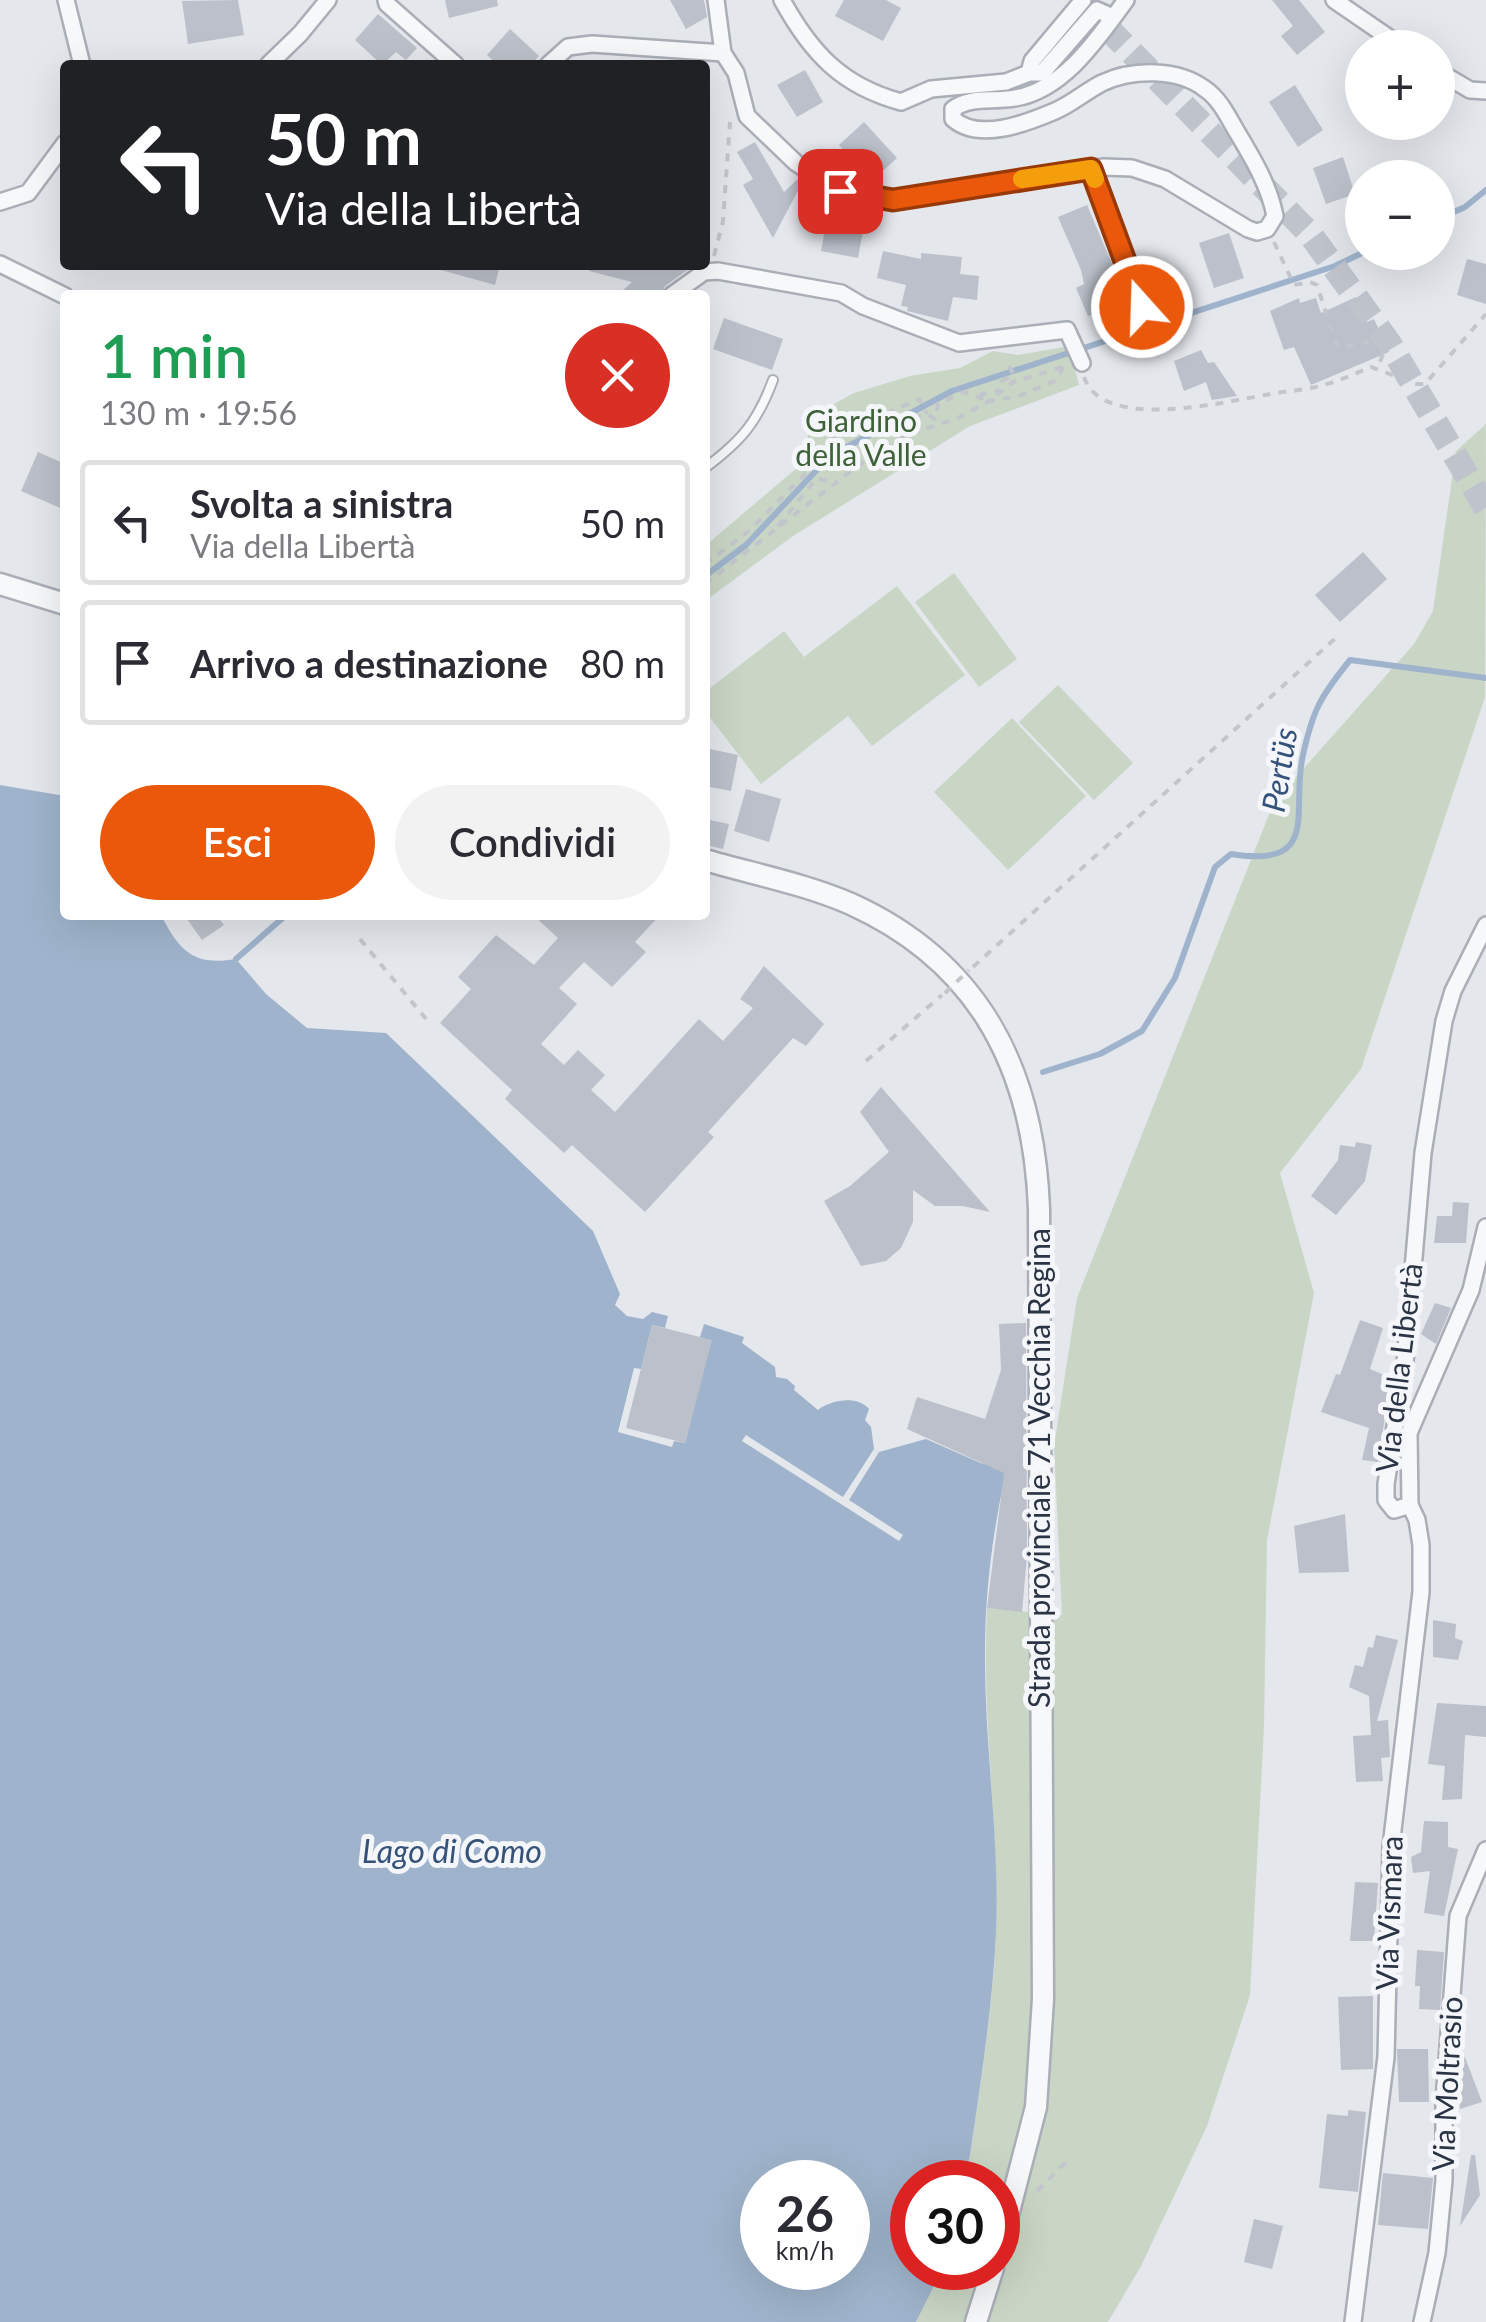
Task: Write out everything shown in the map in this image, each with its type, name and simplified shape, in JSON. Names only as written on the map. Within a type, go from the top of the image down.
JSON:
[{"type":"street","points":[[66,0],[81,60]]},
{"type":"street","points":[[273,60],[328,0]]},
{"type":"street","points":[[386,0],[451,60]]},
{"type":"street","points":[[716,0],[722,53],[736,72],[747,116],[796,163],[840,191],[893,200],[1091,169],[1132,168],[1164,179],[1248,229],[1267,229],[1275,216],[1262,176],[1218,101],[1186,78],[1140,73],[1122,76],[1054,111],[996,128],[971,130],[953,119],[953,109],[962,103],[1014,98],[1038,92],[1057,81],[1126,0]]},
{"type":"street","points":[[782,0],[814,53],[862,89],[901,102],[931,89],[1006,82],[1029,73],[1042,73],[1097,10],[1113,17]]},
{"type":"street","points":[[1029,73],[1032,61],[1083,0]]},
{"type":"street","points":[[1334,0],[1378,30]]},
{"type":"street","points":[[554,60],[568,47],[592,44],[722,53]]},
{"type":"street","points":[[1455,82],[1470,90],[1486,92]]},
{"type":"street","points":[[0,202],[28,193],[60,150]]},
{"type":"street","points":[[1091,169],[1142,307]]},
{"type":"street","points":[[0,264],[60,294]]},
{"type":"street","points":[[680,290],[710,271],[841,292],[863,306],[959,343],[1067,330],[1076,364]]},
{"type":"street","points":[[0,584],[60,602]]},
{"type":"street","name":"Strada provinciale 71 Vecchia Regina","points":[[710,862],[849,904],[924,948],[952,975],[994,1028],[1032,1130],[1038,1209],[1043,1999],[1036,2107],[1020,2169]]},
{"type":"street","name":"Via della Libertà","points":[[1486,925],[1444,1021],[1422,1153],[1405,1362],[1386,1484],[1386,1500],[1394,1510],[1410,1505],[1410,1432],[1471,1290],[1486,1227]]},
{"type":"street","name":"Via Vismara","points":[[1353,2322],[1386,2057],[1391,1847],[1421,1592],[1421,1545],[1410,1505]]},
{"type":"street","name":"Via Moltrasio","points":[[1422,2322],[1437,2253],[1444,2180],[1444,2100],[1458,1916],[1486,1850]]},
{"type":"street","points":[[976,2322],[986,2290]]},
{"type":"lane","points":[[710,464],[740,441],[762,410],[773,380]]},
{"type":"path","points":[[710,271],[722,221],[731,112]]},
{"type":"path","points":[[1267,229],[1294,286],[1310,282],[1316,285],[1336,344],[1378,340],[1383,354],[1377,369]]},
{"type":"path","points":[[906,435],[958,418],[990,401],[1014,379],[1076,364],[1097,395],[1122,407],[1161,409],[1228,404],[1321,386],[1371,367],[1425,384],[1486,314]]},
{"type":"path","points":[[1010,366],[1014,379]]},
{"type":"path","points":[[710,560],[750,531],[809,472],[832,438],[919,399],[927,414],[935,419],[938,404],[964,392],[990,401],[1019,396],[1058,380],[1062,366]]},
{"type":"path","points":[[975,396],[1005,388]]},
{"type":"path","points":[[710,580],[921,424],[917,417],[927,414]]},
{"type":"path","points":[[809,472],[836,484]]},
{"type":"path","points":[[772,534],[817,478]]},
{"type":"path","points":[[750,531],[760,541]]},
{"type":"path","points":[[866,1061],[1338,635]]},
{"type":"path","points":[[360,939],[426,1019]]},
{"type":"path","points":[[1024,2153],[1037,2193],[1068,2160]]},
{"type":"green space","name":"Giardino della Valle","points":[[1069,346],[1079,385],[970,426],[793,536],[710,597],[710,542],[805,461],[810,417],[854,393],[910,376],[960,368],[993,351],[1018,355]]},
{"type":"green space","points":[[1486,424],[1485,697],[1361,1069],[1280,1173],[1314,1293],[1267,1540],[1264,1727],[1250,1995],[1207,2126],[1141,2266],[1108,2322],[916,2322],[932,2290],[1020,2290],[1020,2160],[969,2160],[988,2025],[996,1931],[986,1689],[987,1608],[1062,1615],[1054,1446],[1077,1298],[1274,802],[1414,644],[1433,611],[1456,451]]},
{"type":"green space","points":[[954,573],[1017,659],[979,687],[915,602]]},
{"type":"green space","points":[[897,586],[965,675],[872,746],[848,716],[761,784],[710,718],[710,688],[784,631],[804,657]]},
{"type":"green space","points":[[1058,685],[1133,763],[1094,800],[1019,722]]},
{"type":"green space","points":[[1012,718],[1086,796],[1008,870],[934,792]]},
{"type":"water","name":"Lago di Como","points":[[0,785],[60,795],[60,920],[164,920],[190,954],[209,960],[236,959],[266,994],[307,1028],[386,1033],[593,1231],[620,1294],[615,1305],[627,1316],[643,1319],[652,1312],[668,1316],[665,1328],[652,1325],[641,1369],[634,1368],[618,1432],[672,1447],[674,1441],[685,1443],[711,1341],[700,1337],[704,1324],[744,1337],[742,1343],[775,1367],[776,1377],[787,1379],[818,1410],[844,1400],[864,1405],[869,1409],[865,1420],[871,1427],[874,1449],[879,1452],[926,1439],[983,1464],[994,1432],[1014,1440],[1002,1491],[987,1598],[985,1686],[997,1897],[988,2027],[969,2160],[890,2160],[890,2290],[932,2290],[916,2322],[0,2322]]},
{"type":"pier","points":[[746,1435],[843,1497],[874,1449],[879,1452],[849,1500],[903,1535],[899,1541],[742,1441]]},
{"type":"building","points":[[238,0],[244,35],[188,44],[182,1]]},
{"type":"building","points":[[445,0],[497,0],[498,6],[449,18]]},
{"type":"building","points":[[670,0],[704,0],[707,17],[686,29]]},
{"type":"building","points":[[844,0],[886,0],[901,8],[883,41],[835,16]]},
{"type":"building","points":[[1272,0],[1299,0],[1325,32],[1297,55],[1281,36],[1293,26]]},
{"type":"building","points":[[378,14],[417,48],[406,60],[396,52],[387,60],[377,60],[355,40]]},
{"type":"building","points":[[510,29],[539,56],[535,60],[492,60],[487,55]]},
{"type":"building","points":[[805,70],[823,102],[797,117],[777,85]]},
{"type":"building","points":[[1295,85],[1323,130],[1298,147],[1269,102]]},
{"type":"building","points":[[864,122],[897,158],[872,181],[839,145]]},
{"type":"building","points":[[755,142],[784,192],[799,178],[803,181],[773,238],[743,185],[753,179],[737,152]]},
{"type":"building","points":[[1343,157],[1345,197],[1326,204],[1313,168]]},
{"type":"building","points":[[1087,205],[1127,299],[1088,316],[1076,288],[1084,284],[1081,270],[1058,217]]},
{"type":"building","points":[[828,213],[865,220],[858,258],[821,251]]},
{"type":"building","points":[[1229,233],[1244,278],[1214,288],[1199,243]]},
{"type":"building","points":[[883,251],[921,259],[921,253],[962,257],[960,274],[979,276],[977,300],[953,297],[948,321],[907,311],[908,307],[901,306],[906,285],[877,278]]},
{"type":"building","points":[[1467,259],[1486,264],[1486,304],[1457,295]]},
{"type":"building","points":[[441,270],[499,270],[495,285]]},
{"type":"building","points":[[687,270],[663,290],[623,290],[632,282],[589,271]]},
{"type":"building","points":[[1356,297],[1367,322],[1374,319],[1389,352],[1311,385],[1294,347],[1284,350],[1270,311],[1299,298],[1300,303],[1316,298],[1321,313]]},
{"type":"building","points":[[724,318],[783,339],[772,370],[713,349]]},
{"type":"building","points":[[1201,350],[1237,396],[1212,400],[1206,382],[1184,391],[1174,361]]},
{"type":"building","points":[[38,452],[60,462],[60,508],[21,491]]},
{"type":"building","points":[[1363,552],[1387,579],[1340,622],[1315,595]]},
{"type":"building","points":[[710,749],[738,755],[731,791],[710,787]]},
{"type":"building","points":[[746,789],[781,799],[769,842],[734,831]]},
{"type":"building","points":[[710,820],[729,824],[723,849],[710,846]]},
{"type":"building","points":[[188,920],[220,920],[224,925],[202,940]]},
{"type":"building","points":[[538,920],[655,920],[635,942],[646,952],[612,987],[584,962],[559,988],[577,1004],[541,1044],[564,1065],[578,1050],[605,1075],[591,1090],[615,1112],[699,1019],[723,1041],[753,1008],[740,999],[764,966],[824,1024],[806,1046],[793,1038],[708,1132],[714,1137],[645,1212],[572,1145],[564,1153],[505,1099],[512,1090],[440,1023],[471,989],[458,977],[496,935],[534,965],[558,938]]},
{"type":"building","points":[[881,1087],[990,1212],[963,1206],[935,1206],[913,1190],[913,1222],[901,1248],[886,1261],[861,1266],[824,1201],[850,1186],[889,1152],[860,1112]]},
{"type":"building","points":[[1356,1142],[1372,1145],[1365,1181],[1336,1215],[1311,1196],[1338,1160],[1340,1145],[1355,1147]]},
{"type":"building","points":[[1453,1202],[1469,1203],[1466,1243],[1434,1243],[1437,1216],[1452,1216]]},
{"type":"building","points":[[1435,1303],[1451,1308],[1436,1344],[1421,1334]]},
{"type":"building","points":[[1360,1320],[1383,1328],[1370,1369],[1391,1378],[1378,1462],[1362,1460],[1369,1428],[1321,1412],[1336,1374],[1340,1375]]},
{"type":"building","points":[[1026,1323],[1027,1556],[1022,1612],[987,1608],[1004,1473],[907,1429],[917,1397],[985,1419],[1001,1370],[999,1324]]},
{"type":"building","points":[[652,1325],[712,1340],[685,1443],[626,1428]]},
{"type":"building","points":[[1345,1514],[1349,1572],[1299,1573],[1294,1526]]},
{"type":"building","points":[[1433,1620],[1456,1624],[1455,1638],[1463,1641],[1458,1660],[1433,1657]]},
{"type":"building","points":[[1376,1635],[1398,1640],[1377,1721],[1388,1720],[1390,1757],[1381,1758],[1383,1781],[1356,1782],[1353,1736],[1371,1735],[1369,1696],[1349,1687],[1355,1665],[1363,1667]]},
{"type":"building","points":[[1437,1703],[1486,1706],[1486,1737],[1465,1735],[1462,1799],[1442,1800],[1445,1766],[1428,1764]]},
{"type":"building","points":[[1424,1821],[1448,1822],[1448,1847],[1458,1849],[1444,1916],[1424,1913],[1430,1871],[1413,1873],[1411,1857],[1421,1852]]},
{"type":"building","points":[[1355,1882],[1378,1883],[1374,1941],[1350,1941]]},
{"type":"building","points":[[1417,1950],[1444,1952],[1440,2010],[1419,2009],[1420,1986],[1415,1986]]},
{"type":"building","points":[[1373,1996],[1373,2069],[1341,2070],[1338,1997]]},
{"type":"building","points":[[1460,2044],[1482,2102],[1460,2109],[1458,2068]]},
{"type":"building","points":[[1397,2049],[1428,2049],[1429,2102],[1399,2102]]},
{"type":"building","points":[[1348,2110],[1366,2112],[1358,2192],[1319,2188],[1327,2114],[1348,2116]]},
{"type":"building","points":[[1471,2155],[1475,2155],[1480,2195],[1460,2226]]},
{"type":"building","points":[[1383,2173],[1433,2178],[1428,2229],[1378,2225]]},
{"type":"building","points":[[1254,2219],[1283,2226],[1272,2269],[1244,2262]]},
{"type":"waterway","points":[[1455,211],[1486,190]]},
{"type":"waterway","points":[[710,572],[746,545],[830,456],[952,391],[1345,261]]},
{"type":"waterway","name":"Pertüs","points":[[1043,1072],[1100,1054],[1142,1031],[1175,978],[1215,867],[1231,854],[1279,853],[1291,844],[1297,831],[1300,776],[1310,726],[1325,694],[1350,660],[1486,678]]},
{"type":"waterway","points":[[236,959],[280,920]]},
{"type":"tunnel","points":[[1080,0],[1310,234],[1389,343],[1486,508]]},
{"type":"slow traffic","points":[[1022,179],[1091,169],[1095,179]]},
{"type":"route","points":[[840,191],[893,200],[1091,169],[1142,307]]}]
